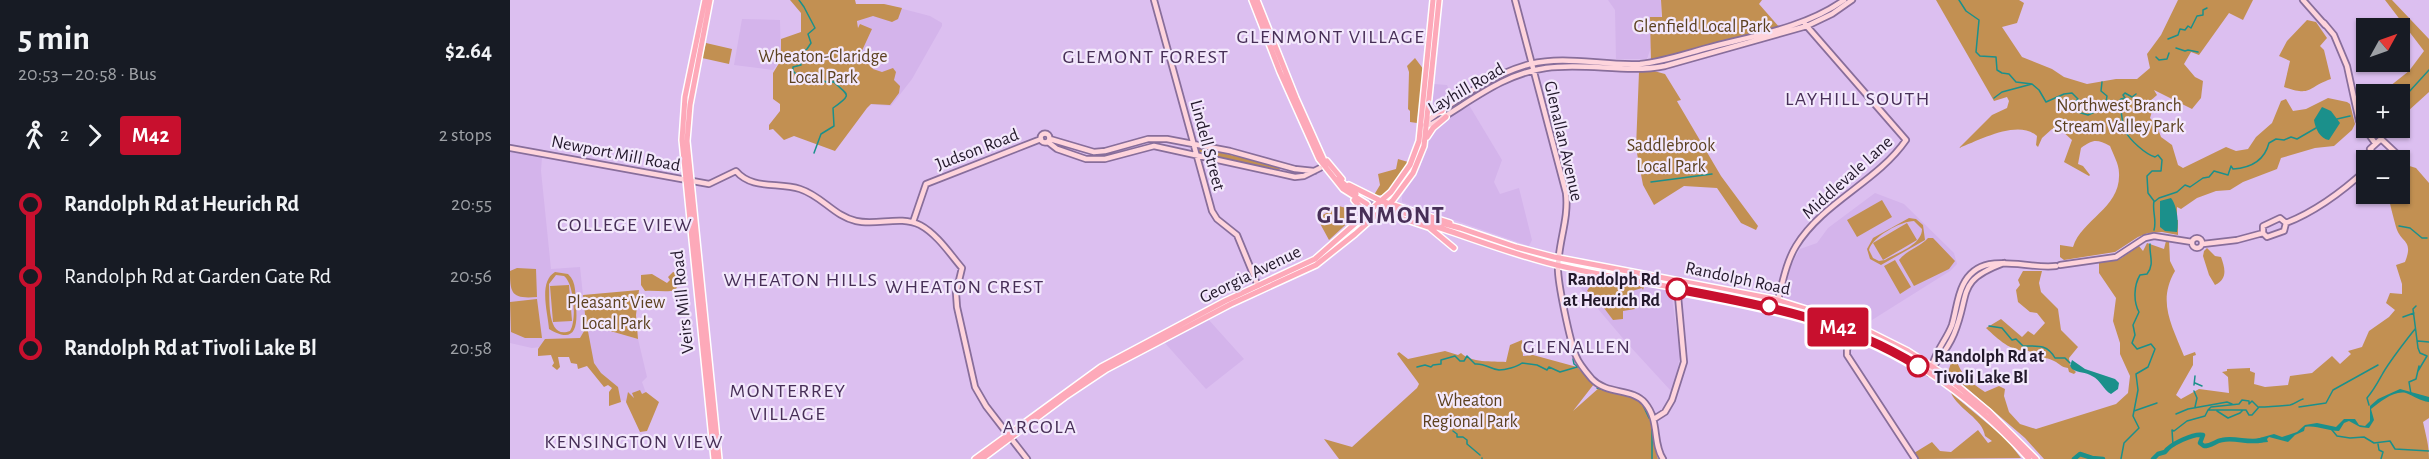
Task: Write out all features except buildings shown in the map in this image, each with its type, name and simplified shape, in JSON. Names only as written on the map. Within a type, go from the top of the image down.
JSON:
[{"type":"main road","name":"Veirs Mill Road","points":[[705,0],[685,97],[682,140],[719,459]]},
{"type":"main road","name":"Veirs Mill Road","points":[[710,0],[690,105],[687,141],[688,181],[714,459]]},
{"type":"main road","points":[[1251,0],[1320,168],[1362,209],[1364,216]]},
{"type":"main road","points":[[1257,0],[1324,161],[1333,174],[1351,191],[1368,202],[1343,189],[1325,170],[1298,113]]},
{"type":"main road","name":"Georgia Avenue","points":[[975,459],[1107,369],[1214,312],[1304,271],[1396,197],[1416,168],[1425,141],[1433,0]]},
{"type":"main road","name":"Georgia Avenue","points":[[982,459],[1008,436],[1101,366],[1258,286],[1324,256],[1381,201],[1402,179],[1413,160],[1425,124],[1439,0]]},
{"type":"main road","points":[[1425,141],[1444,114],[1434,112],[1428,106]]},
{"type":"main road","points":[[1311,134],[1326,159],[1342,179],[1357,190],[1459,231],[1454,235],[1380,212],[1353,200]]},
{"type":"main road","points":[[1396,197],[1397,201],[1407,209]]},
{"type":"main road","name":"Randolph Road","points":[[1393,211],[1559,258],[1778,300],[1857,326],[1908,351],[1989,412],[2028,457],[2036,459]]},
{"type":"main road","points":[[1428,227],[1437,231],[1446,244],[1454,248]]},
{"type":"main road","name":"Randolph Road","points":[[1459,231],[1558,265],[1776,307],[1834,325],[1931,370]]},
{"type":"main road","points":[[1834,325],[1851,329],[1857,326]]},
{"type":"main road","points":[[1853,333],[1859,329],[1875,335]]},
{"type":"main road","points":[[713,408],[717,395]]},
{"type":"street","name":"Lindell Street","points":[[1154,0],[1212,211],[1217,219],[1237,235],[1258,286]]},
{"type":"street","name":"Glenallan Avenue","points":[[1515,0],[1566,192],[1568,209],[1558,265],[1574,350],[1580,364],[1602,387],[1639,397],[1647,404],[1654,419],[1659,450],[1663,459]]},
{"type":"street","name":"Layhill Road","points":[[1444,114],[1502,74],[1532,64],[1568,60],[1626,64],[1657,62],[1805,23],[1844,0]]},
{"type":"street","name":"Layhill Road","points":[[1425,124],[1506,79],[1533,70],[1572,67],[1653,68],[1832,14],[1852,0]]},
{"type":"street","points":[[2303,0],[2332,32],[2354,86],[2359,121],[2374,143]]},
{"type":"street","name":"Middlevale Lane","points":[[1776,307],[1791,257],[1810,227],[1894,156],[1906,140],[1805,23]]},
{"type":"street","points":[[1034,141],[1038,136],[1037,131]]},
{"type":"street","name":"Judson Road","points":[[914,222],[927,184],[1041,139],[1045,134],[1050,142]]},
{"type":"street","points":[[1050,142],[1094,152],[1151,139],[1167,139],[1194,146],[1230,151],[1295,169],[1314,171]]},
{"type":"street","points":[[2371,150],[2374,143],[2383,139],[2393,150]]},
{"type":"street","points":[[1046,151],[1050,142]]},
{"type":"street","points":[[1050,142],[1073,155],[1095,160],[1154,146],[1290,176],[1304,176],[1320,168]]},
{"type":"street","name":"Newport Mill Road","points":[[510,148],[709,184],[736,171],[749,182],[784,185],[814,194],[835,212],[857,221],[914,222]]},
{"type":"street","points":[[2286,223],[2303,217],[2336,196],[2356,179]]},
{"type":"street","points":[[2280,218],[2286,223],[2286,230],[2279,233],[2267,237],[2263,232],[2263,226],[2272,221],[2280,218]]},
{"type":"street","points":[[914,222],[932,233],[962,268],[956,293],[957,307],[967,358],[978,394],[1027,459]]},
{"type":"street","points":[[1931,370],[1950,330],[1960,292],[1968,277],[1991,262],[2041,267],[2116,257],[2145,237],[2154,236],[2192,242],[2196,248],[2203,244],[2237,240],[2263,232]]},
{"type":"street","points":[[1654,419],[1665,412],[1672,400],[1684,362],[1677,280]]},
{"type":"street","points":[[1853,333],[1847,355],[1915,459]]},
{"type":"shaded area","points":[[1608,0],[1661,0],[1661,19],[1647,59],[1616,59],[1615,10]]},
{"type":"shaded area","points":[[856,4],[884,4],[930,16],[942,23],[912,79],[891,106],[866,104]]},
{"type":"shaded area","points":[[742,19],[780,20],[781,59],[773,70],[734,65]]},
{"type":"shaded area","points":[[1434,84],[1447,85],[1453,100],[1437,110],[1432,107]]},
{"type":"shaded area","points":[[1469,105],[1502,160],[1494,182],[1500,194],[1519,188],[1532,240],[1529,246],[1402,202],[1402,196],[1420,167],[1429,136],[1439,124]]},
{"type":"shaded area","points":[[2322,107],[2331,111],[2340,123],[2329,140],[2317,130],[2314,120]]},
{"type":"shaded area","points":[[510,151],[542,157],[541,171],[551,269],[580,267],[586,324],[638,339],[647,377],[642,382],[647,396],[645,431],[639,430],[627,401],[620,400],[616,387],[600,374],[589,359],[586,342],[532,348],[510,343]]},
{"type":"shaded area","points":[[1875,193],[1904,204],[1954,253],[1957,264],[1950,271],[1864,325],[1784,298],[1790,267],[1800,249],[1817,243],[1828,228]]},
{"type":"shaded area","points":[[2171,198],[2177,214],[2177,232],[2165,231],[2160,227],[2160,201]]},
{"type":"shaded area","points":[[1566,271],[1671,291],[1680,355],[1671,391],[1626,342]]},
{"type":"shaded area","points":[[1208,319],[1244,359],[1206,389],[1165,343]]},
{"type":"shaded area","points":[[2072,360],[2085,369],[2115,379],[2119,383],[2118,389],[2111,394],[2095,378],[2072,369],[2070,366]]},
{"type":"shaded area","points":[[2400,389],[2429,397],[2429,402],[2406,393],[2397,393],[2387,397],[2371,409],[2374,420],[2369,428],[2360,427],[2349,421],[2344,423],[2339,431],[2305,427],[2304,431],[2295,435],[2288,442],[2269,437],[2268,442],[2257,443],[2256,439],[2274,434],[2282,437],[2297,432],[2305,425],[2317,423],[2336,427],[2344,419],[2355,419],[2359,425],[2365,426],[2370,421],[2370,406],[2378,399]]},
{"type":"green space","name":"Wheaton-Claridge Local Park","points":[[790,0],[855,0],[856,4],[884,4],[902,8],[898,19],[892,22],[873,16],[857,21],[858,28],[860,24],[872,29],[860,55],[861,61],[865,58],[873,69],[882,72],[893,68],[896,72],[894,80],[900,86],[899,93],[890,105],[871,104],[835,151],[794,136],[784,140],[773,129],[769,130],[769,125],[780,111],[780,104],[773,99],[773,73],[781,60],[781,39],[801,32],[801,13]]},
{"type":"green space","name":"Glenfield Local Park","points":[[1661,0],[1762,0],[1759,4],[1780,28],[1681,59],[1651,62],[1650,17],[1662,17]]},
{"type":"green space","name":"Northwest Branch Stream Valley Park","points":[[1936,0],[2019,0],[2024,3],[2017,23],[2002,27],[2022,57],[2052,69],[2064,77],[2087,84],[2116,79],[2137,79],[2150,68],[2147,54],[2161,35],[2178,0],[2253,0],[2243,20],[2229,13],[2199,55],[2191,52],[2184,64],[2195,77],[2203,81],[2201,98],[2192,109],[2154,90],[2157,95],[2149,102],[2153,108],[2150,118],[2157,126],[2161,137],[2172,145],[2178,165],[2183,168],[2226,147],[2236,151],[2248,149],[2256,137],[2272,123],[2281,101],[2286,99],[2293,111],[2306,109],[2328,98],[2347,102],[2350,104],[2355,124],[2352,130],[2334,146],[2315,148],[2281,158],[2277,169],[2243,182],[2230,190],[2216,191],[2197,198],[2181,209],[2177,207],[2177,215],[2173,215],[2173,220],[2178,220],[2178,235],[2162,232],[2148,233],[2115,252],[2064,260],[2060,257],[2060,245],[2073,247],[2084,229],[2114,195],[2118,185],[2119,170],[2110,146],[2095,141],[2081,148],[2078,164],[2083,166],[2089,176],[2064,162],[2072,140],[2061,130],[2052,129],[2042,138],[2038,147],[2036,145],[2037,136],[2029,131],[2010,130],[1959,148],[1992,115],[2007,108],[2009,101],[2007,97],[1994,101]]},
{"type":"green space","points":[[2385,0],[2392,0],[2409,18],[2399,18]]},
{"type":"green space","points":[[2410,19],[2429,39],[2429,92],[2410,109],[2410,84],[2393,84],[2410,72],[2424,51],[2410,33]]},
{"type":"green space","points":[[2307,20],[2316,22],[2327,38],[2320,46],[2324,50],[2331,79],[2309,90],[2293,90],[2284,87],[2290,61],[2279,56],[2287,41]]},
{"type":"green space","points":[[706,43],[732,49],[729,64],[702,58]]},
{"type":"green space","points":[[1415,58],[1424,70],[1417,123],[1410,122],[1408,109],[1409,72],[1407,66]]},
{"type":"green space","name":"Saddlebrook Local Park","points":[[1654,71],[1665,74],[1681,100],[1677,101],[1678,103],[1721,176],[1758,226],[1756,230],[1741,223],[1717,188],[1684,186],[1654,205],[1643,185],[1636,148],[1639,72]]},
{"type":"green space","points":[[1200,148],[1278,166],[1280,170],[1202,154],[1198,151]]},
{"type":"green space","points":[[1398,159],[1408,162],[1399,179],[1385,194],[1374,195],[1380,185],[1378,174],[1396,169]]},
{"type":"green space","points":[[2410,166],[2416,168],[2429,183],[2429,418],[2423,422],[2429,459],[2044,459],[2025,438],[1948,372],[1954,354],[1959,367],[1969,380],[1985,392],[1999,386],[2005,389],[2004,396],[2009,412],[2020,424],[2036,429],[2116,404],[2128,393],[2130,376],[2120,354],[2120,343],[2113,321],[2116,298],[2099,273],[2099,263],[2120,259],[2139,246],[2143,251],[2147,243],[2164,249],[2166,241],[2169,241],[2170,261],[2175,271],[2167,293],[2168,313],[2184,356],[2195,352],[2196,355],[2193,356],[2193,365],[2176,395],[2181,399],[2199,389],[2229,393],[2228,377],[2222,372],[2227,369],[2250,368],[2250,371],[2255,373],[2254,384],[2265,387],[2288,385],[2290,376],[2312,373],[2332,356],[2340,364],[2351,354],[2348,351],[2362,347],[2369,331],[2395,310],[2386,303],[2390,293],[2402,294],[2402,284],[2396,265],[2405,262],[2408,249],[2396,227],[2390,204],[2410,204]]},
{"type":"green space","points":[[1882,200],[1892,217],[1857,237],[1847,220]]},
{"type":"green space","points":[[1335,205],[1346,208],[1353,218],[1329,240],[1317,218],[1332,210]]},
{"type":"green space","points":[[1909,218],[1916,219],[1923,225],[1925,240],[1881,265],[1870,259],[1867,249],[1873,238]],"holes":[[[1914,221],[1922,229],[1918,240],[1885,260],[1879,261],[1873,258],[1869,250],[1881,235],[1902,224]]]},
{"type":"green space","points":[[1907,223],[1917,240],[1883,260],[1873,243]]},
{"type":"green space","points":[[1928,238],[1933,238],[1955,261],[1949,269],[1914,286],[1899,260]]},
{"type":"green space","points":[[2207,248],[2215,256],[2221,257],[2224,265],[2224,276],[2215,285],[2203,256]]},
{"type":"green space","points":[[1895,260],[1911,287],[1900,294],[1884,266]]},
{"type":"green space","points":[[517,268],[536,269],[537,297],[522,297],[514,293],[510,271]]},
{"type":"green space","points":[[2023,271],[2042,271],[2039,283],[2041,292],[2058,309],[2061,330],[2078,347],[2069,358],[2070,366],[2076,372],[2074,374],[2069,372],[2068,368],[2050,359],[2011,347],[1986,328],[2001,319],[2022,337],[2028,331],[2034,335],[2045,323],[2037,313],[2030,312],[2018,302],[2016,290],[2020,285],[2018,280]]},
{"type":"green space","points":[[555,272],[568,274],[574,285],[576,321],[573,332],[569,334],[564,335],[549,329],[545,290],[550,277]],"holes":[[[556,275],[564,276],[570,286],[574,311],[570,331],[562,332],[557,330],[553,324],[549,284]]]},
{"type":"green space","points":[[673,272],[680,274],[676,290],[645,291],[641,285],[641,275],[652,274],[667,283],[670,280],[668,277]]},
{"type":"green space","points":[[1595,278],[1644,287],[1643,290],[1642,288],[1632,291],[1635,309],[1623,311],[1623,319],[1613,320],[1595,296],[1587,291]]},
{"type":"green space","points":[[569,285],[572,321],[553,322],[550,286]]},
{"type":"green space","name":"Pleasant View Local Park","points":[[639,290],[636,315],[638,339],[586,324],[583,295]]},
{"type":"green space","points":[[537,299],[542,338],[525,338],[511,332],[510,302]]},
{"type":"green space","points":[[587,326],[594,363],[601,373],[618,387],[621,402],[609,406],[609,392],[612,388],[608,385],[604,387],[587,366],[578,369],[577,364],[571,363],[569,357],[558,357],[560,367],[557,370],[552,366],[554,363],[551,355],[538,356],[538,349],[545,339],[580,338]]},
{"type":"green space","name":"Wheaton Regional Park","points":[[1522,340],[1523,356],[1533,355],[1577,367],[1594,384],[1573,411],[1600,387],[1631,396],[1645,405],[1653,422],[1658,459],[1339,459],[1324,439],[1352,447],[1417,388],[1419,384],[1397,354],[1399,352],[1408,359],[1445,351],[1458,355],[1461,353],[1476,360],[1506,362],[1510,345]]},
{"type":"green space","points":[[640,390],[642,394],[646,392],[659,402],[647,431],[640,432],[626,402],[628,392],[634,398],[632,393]]},
{"type":"green space","points":[[1951,393],[2006,439],[2021,458],[1919,459],[1914,453],[1932,442],[1940,451],[1951,452],[1978,430],[1988,443],[1992,441],[1985,436],[1980,424],[1954,399]]},
{"type":"waterway","points":[[799,0],[815,28],[808,34],[811,43],[799,55],[801,65],[793,67],[793,71],[799,77],[818,78],[830,84],[833,81],[846,94],[846,97],[833,108],[834,126],[821,134],[814,153]]},
{"type":"waterway","points":[[1959,0],[1966,11],[1979,20],[1976,52],[1980,56],[1996,57],[1997,70],[2009,74],[2016,82],[2032,84],[2039,90],[2046,102],[2072,93],[2078,99],[2070,106],[2071,110],[2088,115],[2114,103],[2120,106],[2127,135],[2142,150],[2155,157],[2158,155],[2162,160],[2161,171],[2152,171],[2147,176],[2148,193],[2154,201],[2154,230]]},
{"type":"waterway","points":[[2168,39],[2178,35],[2180,29],[2185,30],[2188,26],[2191,28],[2197,16],[2203,15],[2203,10],[2207,8]]},
{"type":"waterway","points":[[2176,48],[2198,52]]},
{"type":"waterway","points":[[2156,57],[2159,60],[2167,59],[2169,53]]},
{"type":"waterway","points":[[2410,91],[2429,70]]},
{"type":"waterway","points":[[2102,82],[2101,91],[2107,96],[2105,108]]},
{"type":"waterway","points":[[1994,98],[2002,92],[2032,84]]},
{"type":"waterway","points":[[2117,104],[2125,98],[2123,95],[2125,93],[2132,97],[2136,94]]},
{"type":"waterway","points":[[2337,119],[2350,116]]},
{"type":"waterway","points":[[2154,202],[2177,192],[2185,185],[2190,187],[2203,178],[2209,177],[2214,171],[2228,175],[2231,166],[2233,169],[2256,163],[2264,155],[2269,143],[2276,139],[2284,140],[2291,137],[2297,139],[2316,128]]},
{"type":"waterway","points":[[1651,182],[1712,174]]},
{"type":"waterway","points":[[2399,226],[2410,228],[2422,238],[2427,238]]},
{"type":"waterway","points":[[2121,459],[2124,443],[2139,428],[2133,416],[2138,390],[2136,374],[2148,367],[2155,349],[2151,344],[2137,349],[2132,343],[2135,335],[2133,325],[2139,312],[2135,288],[2140,275],[2147,274],[2151,267],[2150,244]]},
{"type":"waterway","points":[[2416,306],[2413,309],[2418,348],[2420,353],[2427,356],[2418,371]]},
{"type":"waterway","points":[[2403,317],[2414,313]]},
{"type":"waterway","points":[[1989,326],[2002,328],[2012,340],[2016,339],[2023,346],[2045,348],[2055,358],[2065,358],[2070,363]]},
{"type":"waterway","points":[[2369,405],[2367,398],[2415,329]]},
{"type":"waterway","points":[[2418,341],[2429,342]]},
{"type":"waterway","points":[[1417,367],[1425,365],[1431,367],[1441,364],[1441,360],[1455,356],[1460,361],[1464,361],[1467,356],[1475,364],[1499,370],[1522,363],[1537,365],[1547,370],[1549,367],[1560,372],[1577,367]]},
{"type":"waterway","points":[[1573,359],[1574,364],[1582,370]]},
{"type":"waterway","points":[[2299,407],[2326,403],[2333,390],[2378,365]]},
{"type":"waterway","points":[[2411,394],[2409,382],[2416,379],[2419,366]]},
{"type":"waterway","points":[[2194,385],[2195,376]]},
{"type":"waterway","points":[[2195,383],[2202,386]]},
{"type":"waterway","points":[[1597,388],[1633,397]]},
{"type":"waterway","points":[[2194,391],[2197,398],[2195,407]]},
{"type":"waterway","points":[[2173,445],[2172,430],[2174,431],[2187,421],[2205,416],[2208,410],[2246,410],[2249,415],[2252,415],[2259,407],[2290,405],[2303,399]]},
{"type":"waterway","points":[[2208,410],[2211,407],[2239,404],[2242,400],[2249,401],[2249,404],[2252,401],[2258,407]]},
{"type":"waterway","points":[[2176,414],[2188,409],[2227,402],[2232,404]]},
{"type":"waterway","points":[[1642,403],[1649,418]]},
{"type":"waterway","points":[[2134,411],[2157,403]]},
{"type":"waterway","points":[[2217,411],[2228,418],[2243,410]]},
{"type":"waterway","points":[[1652,425],[1652,459]]},
{"type":"waterway","points":[[2332,430],[2337,436],[2364,437],[2374,443],[2390,441],[2395,449],[2429,451]]},
{"type":"waterway","points":[[1453,431],[1457,437],[1467,440],[1467,444],[1480,455]]},
{"type":"waterway","points":[[2153,459],[2188,437],[2199,435],[2203,435],[2200,443],[2204,446],[2227,439],[2262,440]]},
{"type":"waterway","points":[[2378,444],[2379,450],[2383,452],[2381,459]]},
{"type":"waterway","points":[[2074,459],[2080,454],[2103,459]]},
{"type":"tunnel","points":[[1369,201],[1393,210]]},
{"type":"bus line","name":"M42","points":[[1677,289],[1807,316],[1869,340],[1918,366]]},
{"type":"place","name":"Randolph Rd at Heurich Rd","points":[[1677,289]]},
{"type":"place","name":"Randolph Rd at Tivoli Lake Bl","points":[[1918,366]]},
{"type":"district","name":"GLENMONT VILLAGE","points":[[1331,36]]},
{"type":"district","name":"GLEMONT FOREST","points":[[1146,56]]},
{"type":"district","name":"LAYHILL SOUTH","points":[[1858,98]]},
{"type":"district","name":"GLENMONT","points":[[1381,215]]},
{"type":"district","name":"COLLEGE VIEW","points":[[625,224]]},
{"type":"district","name":"WHEATON HILLS","points":[[801,279]]},
{"type":"district","name":"WHEATON CREST","points":[[965,286]]},
{"type":"district","name":"GLENALLEN","points":[[1577,346]]},
{"type":"district","name":"MONTERREY VILLAGE","points":[[788,402]]},
{"type":"district","name":"ARCOLA","points":[[1040,426]]},
{"type":"district","name":"KENSINGTON VIEW","points":[[634,441]]}]
